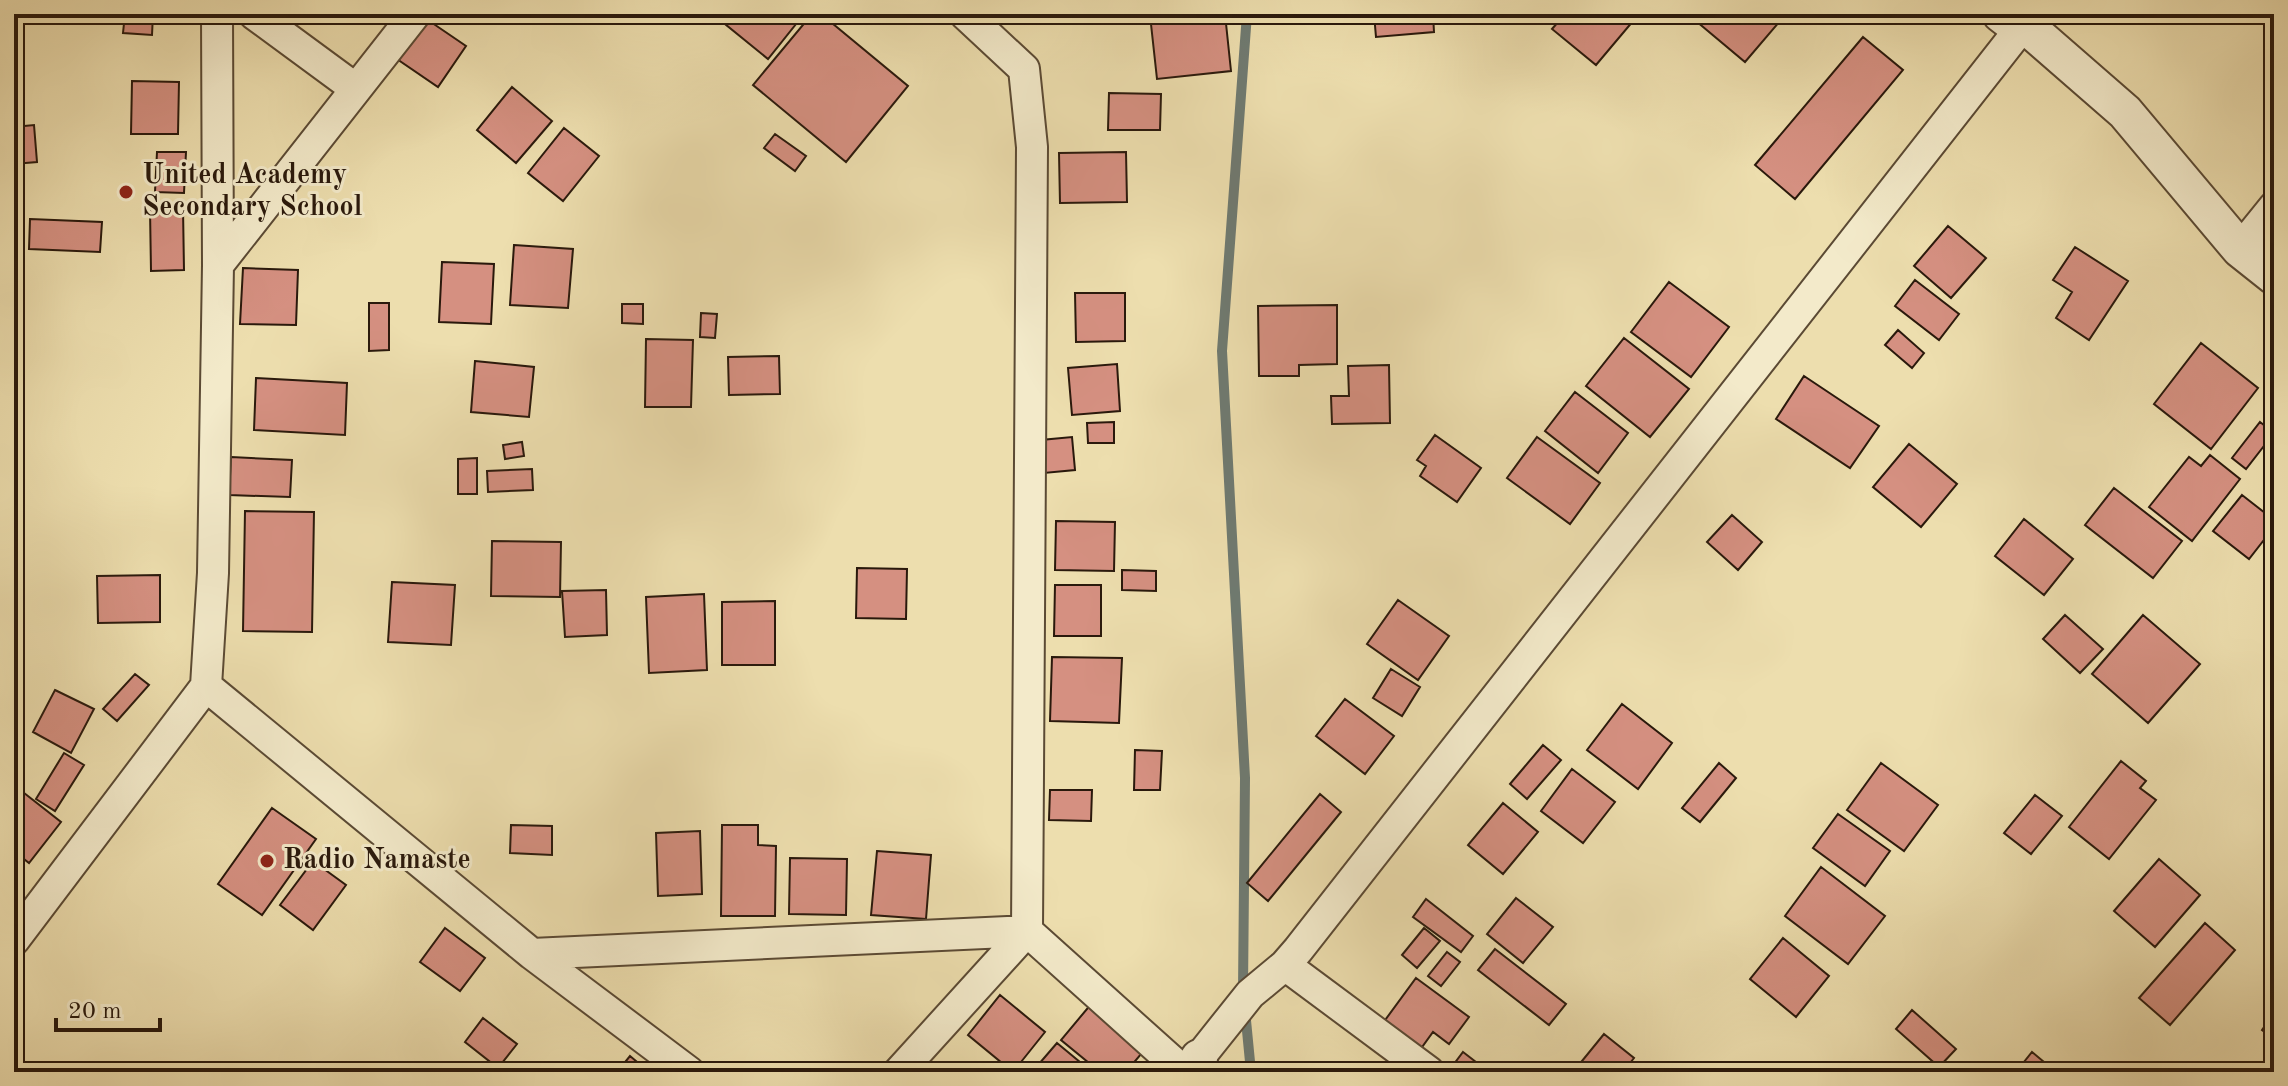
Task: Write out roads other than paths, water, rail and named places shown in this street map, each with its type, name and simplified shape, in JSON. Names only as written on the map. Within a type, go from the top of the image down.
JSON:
[{"type":"street","points":[[14,940],[206,686],[213,573],[218,265],[217,14]]},
{"type":"street","points":[[254,14],[356,89]]},
{"type":"street","points":[[218,265],[415,14]]},
{"type":"street","points":[[899,1072],[1027,931],[1032,147],[1024,69],[965,14]]},
{"type":"street","points":[[532,954],[1027,931],[1192,1067],[1250,994],[1285,965],[2015,19],[2125,112],[2240,249],[2274,276]]},
{"type":"street","points":[[2240,249],[2274,207]]},
{"type":"street","points":[[206,686],[532,954],[689,1072]]},
{"type":"street","points":[[1285,965],[1429,1072]]},
{"type":"waterway","points":[[1243,990],[1245,778],[1222,351],[1247,14]]},
{"type":"waterway","points":[[1245,1010],[1251,1072]]},
{"type":"place","name":"United Academy Secondary School","points":[[126,192]]},
{"type":"place","name":"Radio Namaste","points":[[267,861]]}]
